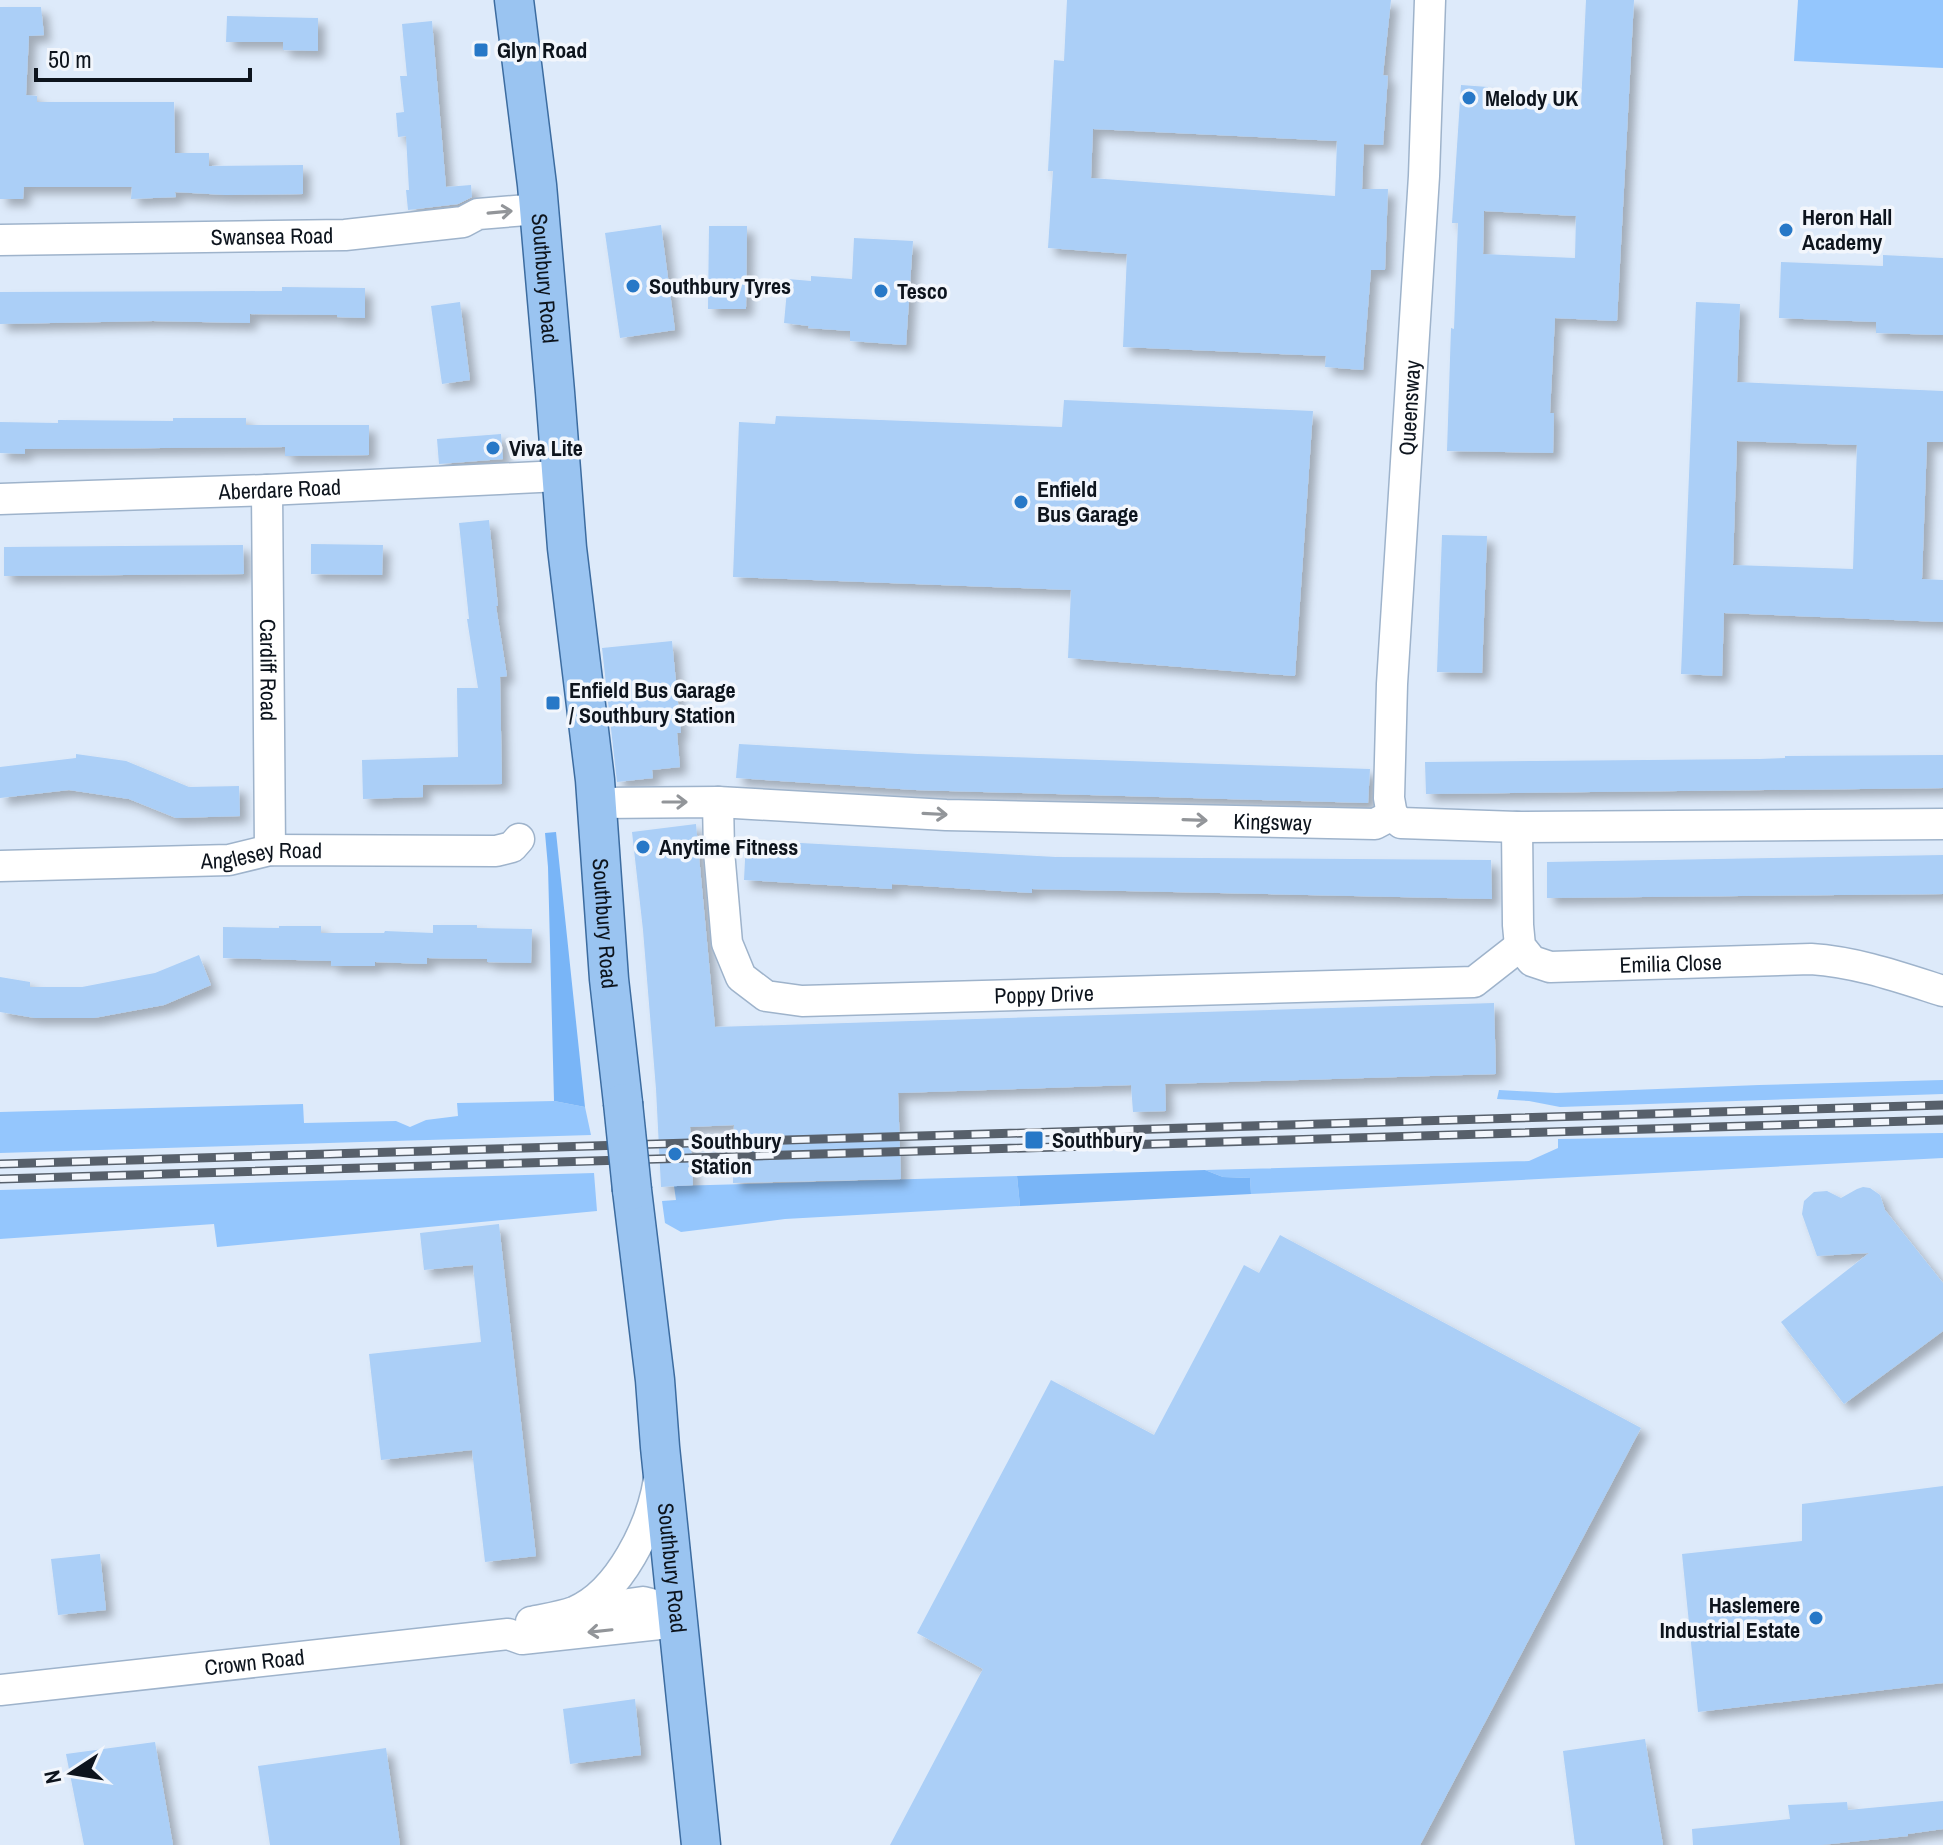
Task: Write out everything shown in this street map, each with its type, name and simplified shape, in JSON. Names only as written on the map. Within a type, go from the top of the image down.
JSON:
[{"type":"main road","name":"Southbury Road","points":[[514,0],[539,209],[567,548],[597,803],[609,979],[655,1380],[701,1845]]},
{"type":"street","name":"Queensway","points":[[1392,815],[1389,798],[1392,684],[1424,176],[1430,0]]},
{"type":"street","name":"Swansea Road","points":[[0,240],[345,235],[463,222],[478,214],[539,209]]},
{"type":"street","name":"Aberdare Road","points":[[0,499],[560,476]]},
{"type":"street","name":"Cardiff Road","points":[[267,490],[270,850]]},
{"type":"street","name":"Kingsway","points":[[597,803],[718,802],[946,815],[1375,824],[1392,815],[1401,823],[1517,827],[1943,824]]},
{"type":"street","name":"Poppy Drive","points":[[718,802],[727,943],[741,977],[766,996],[802,1001],[1474,982],[1520,946]]},
{"type":"street","points":[[1517,827],[1520,946]]},
{"type":"street","name":"Anglesey Road","points":[[0,866],[229,860],[270,850],[496,851],[512,847],[519,839]]},
{"type":"street","name":"Emilia Close","points":[[1520,946],[1532,961],[1550,967],[1811,959],[1839,961],[1943,991]]},
{"type":"street","name":"Crown Road","points":[[575,1611],[599,1596],[617,1578],[631,1555],[656,1501],[662,1463]]},
{"type":"street","name":"Crown Road","points":[[508,1634],[521,1625],[575,1611],[643,1602],[659,1606],[678,1622]]},
{"type":"street","name":"Crown Road","points":[[0,1690],[508,1634],[522,1639],[678,1622]]},
{"type":"shaded area","points":[[1798,0],[1943,0],[1943,68],[1794,61]]},
{"type":"shaded area","points":[[556,832],[585,1107],[554,1101],[545,833]]},
{"type":"shaded area","points":[[1943,1080],[1943,1094],[1560,1107],[1497,1099],[1499,1090],[1556,1093]]},
{"type":"shaded area","points":[[554,1101],[585,1107],[591,1135],[0,1153],[0,1112],[303,1104],[304,1123],[396,1121],[410,1127],[426,1120],[458,1116],[457,1103]]},
{"type":"shaded area","points":[[1943,1133],[1943,1158],[1251,1194],[1250,1178],[1223,1177],[1205,1170],[1529,1161],[1558,1148],[1558,1139]]},
{"type":"shaded area","points":[[1205,1170],[1223,1177],[1250,1178],[1251,1194],[1020,1206],[1017,1176]]},
{"type":"shaded area","points":[[594,1173],[597,1211],[217,1247],[214,1224],[0,1239],[0,1190]]},
{"type":"shaded area","points":[[1017,1176],[1020,1206],[785,1219],[681,1232],[665,1223],[662,1201],[676,1200],[674,1186]]},
{"type":"building","points":[[1067,0],[1391,0],[1383,75],[1388,76],[1383,145],[1364,144],[1362,189],[1388,189],[1385,270],[1371,270],[1363,370],[1325,367],[1326,356],[1123,347],[1127,254],[1048,248],[1053,171],[1048,171],[1054,60],[1064,61]],"holes":[[[1093,129],[1337,141],[1335,196],[1091,178]]]},
{"type":"building","points":[[1586,0],[1634,0],[1617,321],[1555,318],[1550,413],[1554,413],[1553,453],[1447,451],[1458,223],[1452,223],[1461,85],[1488,87],[1487,101],[1581,105]],"holes":[[[1484,211],[1576,216],[1575,258],[1483,254]]]},
{"type":"building","points":[[0,7],[41,7],[44,35],[29,36],[26,95],[37,96],[37,102],[174,102],[175,153],[209,153],[209,166],[303,165],[303,194],[175,192],[176,197],[131,199],[132,187],[24,187],[23,199],[0,199]]},
{"type":"building","points":[[227,16],[318,18],[318,51],[283,50],[283,42],[226,42]]},
{"type":"building","points":[[432,21],[446,187],[471,185],[472,197],[458,204],[408,210],[406,136],[398,137],[396,113],[404,112],[400,76],[407,76],[402,24]]},
{"type":"building","points":[[661,225],[675,330],[620,338],[605,233]]},
{"type":"building","points":[[709,226],[747,226],[746,309],[708,309]]},
{"type":"building","name":"Tesco","points":[[854,238],[913,241],[906,345],[850,341],[850,331],[784,323],[788,279],[811,281],[811,276],[852,279]]},
{"type":"building","points":[[1883,255],[1943,258],[1943,335],[1876,333],[1876,322],[1779,318],[1781,262],[1883,266]]},
{"type":"building","points":[[282,287],[365,288],[365,318],[250,314],[250,323],[0,324],[0,292],[282,291]]},
{"type":"building","points":[[460,302],[470,380],[442,384],[431,306]]},
{"type":"building","points":[[1696,302],[1740,304],[1737,382],[1943,391],[1943,442],[1927,442],[1922,579],[1943,580],[1943,622],[1724,613],[1722,676],[1681,674]],"holes":[[[1737,441],[1857,445],[1853,569],[1733,565]]]},
{"type":"building","name":"Enfield Bus Garage","points":[[1064,400],[1313,411],[1295,676],[1068,658],[1071,590],[733,577],[739,422],[775,424],[776,416],[1062,427]]},
{"type":"building","points":[[173,418],[246,418],[246,425],[369,425],[369,455],[285,456],[285,447],[25,449],[25,454],[0,453],[0,422],[173,421]]},
{"type":"building","points":[[501,434],[503,459],[439,464],[437,439]]},
{"type":"building","points":[[489,520],[496,606],[507,676],[500,677],[502,784],[423,785],[423,797],[363,799],[362,760],[458,757],[457,688],[478,688],[467,619],[459,523]]},
{"type":"building","points":[[1442,535],[1487,536],[1482,673],[1437,672]]},
{"type":"building","points":[[311,544],[383,545],[382,575],[311,574]]},
{"type":"building","points":[[243,545],[244,574],[4,576],[4,547]]},
{"type":"building","points":[[672,641],[681,733],[677,733],[680,767],[652,770],[653,778],[617,782],[602,648]]},
{"type":"building","points":[[739,744],[918,754],[1370,769],[1368,803],[915,790],[736,778]]},
{"type":"building","points":[[76,754],[126,761],[189,787],[239,786],[240,816],[176,818],[129,799],[69,790],[0,798],[0,767],[76,758]]},
{"type":"building","points":[[1943,755],[1943,788],[1426,794],[1425,762]]},
{"type":"building","points":[[696,824],[715,1027],[1494,1003],[1496,1074],[1165,1084],[1166,1111],[1133,1112],[1131,1085],[898,1093],[901,1179],[733,1183],[734,1125],[690,1127],[693,1185],[661,1187],[656,1089],[632,832]]},
{"type":"building","points":[[746,840],[1056,857],[1491,860],[1492,899],[1032,889],[1032,893],[892,884],[892,889],[744,880]]},
{"type":"building","points":[[1943,855],[1943,894],[1547,898],[1547,862]]},
{"type":"building","points":[[433,925],[532,929],[531,963],[427,958],[427,964],[375,962],[375,966],[331,966],[331,961],[223,958],[223,927],[321,926],[321,933],[433,933]]},
{"type":"building","points":[[199,955],[211,985],[164,1005],[94,1018],[35,1018],[0,1012],[0,977],[30,982],[30,987],[82,987],[155,973]]},
{"type":"building","points":[[1863,1187],[1880,1195],[1885,1210],[1943,1283],[1943,1331],[1844,1404],[1781,1322],[1869,1253],[1817,1256],[1802,1214],[1804,1201],[1814,1192],[1827,1191],[1841,1198]]},
{"type":"building","points":[[499,1224],[536,1556],[485,1562],[472,1450],[381,1460],[369,1354],[481,1342],[473,1265],[424,1270],[420,1233]]},
{"type":"building","points":[[1280,1235],[1641,1428],[1420,1845],[890,1845],[983,1669],[917,1633],[1051,1380],[1154,1435],[1244,1265],[1259,1273]]},
{"type":"building","name":"Haslemere Industrial Estate","points":[[1943,1486],[1943,1683],[1698,1712],[1682,1554],[1802,1541],[1802,1504]]},
{"type":"building","points":[[100,1554],[106,1610],[58,1615],[51,1559]]},
{"type":"building","points":[[635,1699],[641,1755],[570,1764],[563,1709]]},
{"type":"building","points":[[1645,1739],[1663,1845],[1575,1845],[1563,1751]]},
{"type":"building","points":[[155,1742],[173,1845],[84,1845],[66,1754]]},
{"type":"building","points":[[386,1748],[400,1845],[270,1845],[258,1766]]},
{"type":"building","points":[[1943,1801],[1943,1829],[1908,1836],[1821,1845],[1693,1845],[1692,1829],[1790,1819],[1788,1805],[1847,1802],[1848,1810]]},
{"type":"railway","points":[[0,1164],[1943,1105]]},
{"type":"railway","points":[[0,1179],[1943,1120]]},
{"type":"place","name":"Glyn Road","points":[[481,50]]},
{"type":"place","name":"Melody UK","points":[[1469,98]]},
{"type":"place","name":"Heron Hall Academy","points":[[1786,230]]},
{"type":"place","name":"Southbury Tyres","points":[[633,286]]},
{"type":"place","name":"Tesco","points":[[881,291]]},
{"type":"place","name":"Viva Lite","points":[[493,448]]},
{"type":"place","name":"Enfield Bus Garage","points":[[1021,502]]},
{"type":"place","name":"Enfield Bus Garage / Southbury Station","points":[[553,703]]},
{"type":"place","name":"Anytime Fitness","points":[[643,847]]},
{"type":"place","name":"Southbury","points":[[1034,1140]]},
{"type":"place","name":"Southbury Station","points":[[675,1154]]},
{"type":"place","name":"Haslemere Industrial Estate","points":[[1816,1618]]}]
